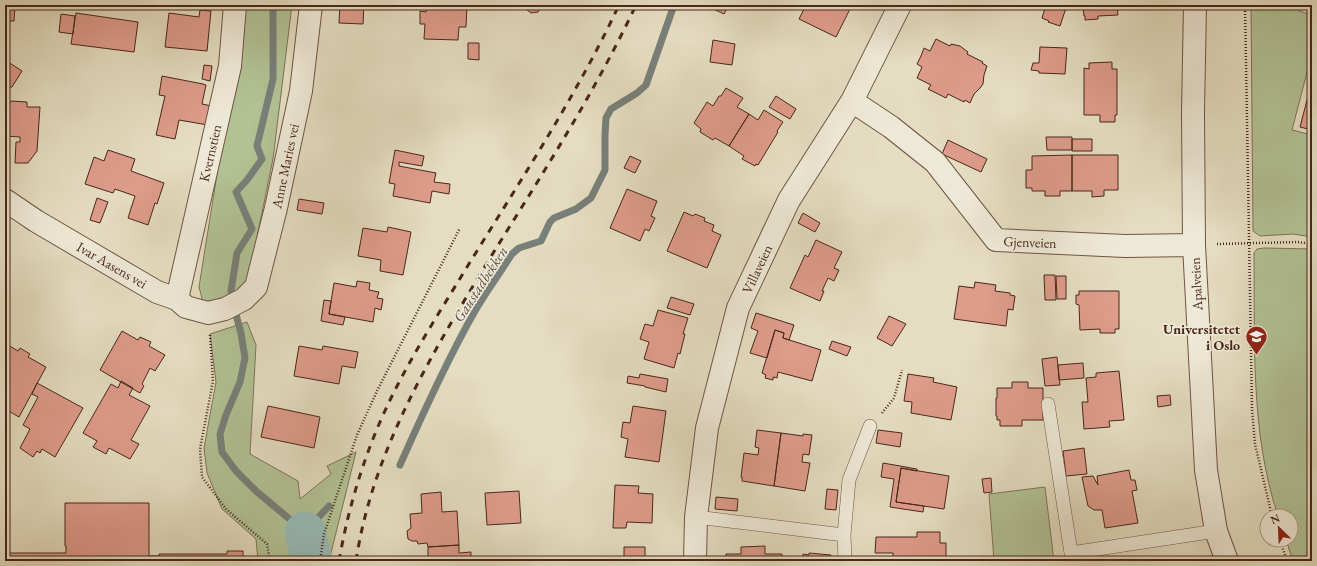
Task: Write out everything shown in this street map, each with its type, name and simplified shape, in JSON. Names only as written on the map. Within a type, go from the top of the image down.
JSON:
[{"type":"street","name":"Kvernstien","points":[[177,299],[230,66],[236,5]]},
{"type":"street","name":"Anne Maries vei","points":[[217,311],[244,299],[256,288],[276,208],[301,91],[311,5]]},
{"type":"street","name":"Villaveien","points":[[695,561],[696,517],[707,428],[738,308],[789,200],[852,101],[900,5]]},
{"type":"street","name":"Apalveien","points":[[1195,5],[1193,112],[1194,245],[1206,470],[1216,531],[1227,561]]},
{"type":"street","name":"Gjenveien","points":[[852,101],[891,127],[935,162],[996,240],[1125,246],[1194,245]]},
{"type":"street","name":"Ivar Aasens vei","points":[[5,200],[36,221],[157,292],[177,299],[186,306],[217,311]]},
{"type":"lane","points":[[1048,404],[1071,553],[1216,531]]},
{"type":"lane","points":[[845,561],[844,535],[849,480],[870,426]]},
{"type":"lane","points":[[696,517],[844,535]]},
{"type":"path","points":[[1245,5],[1248,243],[1253,416],[1255,444],[1270,508]]},
{"type":"path","points":[[320,561],[324,534],[357,435],[377,392],[460,228]]},
{"type":"path","points":[[1194,245],[1298,242],[1312,244]]},
{"type":"path","points":[[217,311],[213,381],[200,449],[202,477],[226,509],[267,544],[270,561]]},
{"type":"path","points":[[870,426],[894,398],[902,370]]},
{"type":"path","points":[[1283,548],[1287,561]]},
{"type":"green space","points":[[244,5],[292,5],[273,159],[247,286],[219,305],[203,302],[199,287]]},
{"type":"green space","points":[[1251,5],[1300,5],[1299,11],[1312,15],[1312,53],[1292,130],[1312,135],[1312,237],[1293,234],[1260,236],[1253,231]]},
{"type":"green space","points":[[1257,249],[1312,249],[1312,561],[1293,561],[1289,548],[1299,548],[1299,508],[1276,508],[1269,484],[1263,452],[1258,419],[1255,353],[1254,253]]},
{"type":"green space","points":[[247,322],[256,345],[250,454],[298,481],[300,499],[331,474],[327,466],[356,452],[329,561],[258,561],[256,539],[222,509],[207,473],[204,448],[216,382],[210,334]]},
{"type":"green space","points":[[1045,487],[1054,561],[994,561],[989,494]]},
{"type":"building","points":[[5,5],[15,5],[14,21],[5,21]]},
{"type":"building","points":[[160,5],[182,5],[182,9],[160,7]]},
{"type":"building","points":[[340,5],[364,5],[363,24],[339,23]]},
{"type":"building","points":[[426,5],[467,5],[466,27],[459,27],[458,40],[424,39],[425,24],[420,24],[420,11],[426,12]]},
{"type":"building","points":[[525,5],[542,5],[538,12],[531,13],[526,9]]},
{"type":"building","points":[[705,5],[729,5],[724,14]]},
{"type":"building","points":[[806,5],[852,5],[836,37],[799,19]]},
{"type":"building","points":[[1046,5],[1067,5],[1060,26],[1048,22],[1049,21],[1042,18]]},
{"type":"building","points":[[1083,5],[1117,5],[1118,15],[1098,16],[1098,19],[1085,20]]},
{"type":"building","points":[[200,10],[211,11],[207,51],[165,47],[169,13],[199,17]]},
{"type":"building","points":[[76,13],[138,22],[134,52],[71,44]]},
{"type":"building","points":[[61,14],[75,16],[73,34],[59,32]]},
{"type":"building","points":[[936,39],[950,46],[951,44],[960,46],[968,52],[967,54],[983,62],[982,63],[987,66],[983,84],[974,94],[970,103],[965,100],[964,102],[948,94],[946,98],[928,89],[931,85],[917,78],[922,67],[917,64],[924,48],[930,51]]},
{"type":"building","points":[[713,40],[735,44],[732,65],[710,62]]},
{"type":"building","points":[[468,43],[479,43],[479,60],[468,59]]},
{"type":"building","points":[[1040,47],[1067,48],[1065,74],[1039,73],[1039,71],[1031,70],[1033,63],[1039,63]]},
{"type":"building","points":[[5,60],[22,71],[12,87],[5,87]]},
{"type":"building","points":[[1112,62],[1112,69],[1117,69],[1117,115],[1115,115],[1115,122],[1100,122],[1100,115],[1084,115],[1084,68],[1089,69],[1089,63]]},
{"type":"building","points":[[204,65],[212,66],[210,81],[202,79]]},
{"type":"building","points":[[162,76],[206,85],[202,104],[212,106],[208,125],[179,120],[175,139],[156,135],[165,96],[159,95]]},
{"type":"building","points":[[1312,81],[1312,130],[1300,127]]},
{"type":"building","points":[[726,88],[743,98],[737,107],[749,114],[729,146],[715,138],[713,140],[700,132],[701,129],[694,123],[707,102],[713,106]]},
{"type":"building","points":[[776,96],[796,109],[790,119],[769,107]]},
{"type":"building","points":[[5,102],[27,102],[27,107],[40,107],[37,151],[28,163],[15,163],[16,142],[20,142],[20,137],[5,136]]},
{"type":"building","points":[[764,110],[783,122],[758,165],[756,164],[755,166],[742,159],[744,156],[729,146],[749,114],[758,120]]},
{"type":"building","points":[[1046,137],[1072,137],[1072,150],[1047,150]]},
{"type":"building","points":[[1072,139],[1092,139],[1092,151],[1072,151]]},
{"type":"building","points":[[948,140],[987,159],[981,172],[942,154]]},
{"type":"building","points":[[108,150],[135,159],[131,171],[164,183],[157,204],[155,203],[148,225],[128,218],[135,196],[115,189],[113,193],[85,184],[94,157],[104,161]]},
{"type":"building","points":[[395,150],[424,156],[422,166],[399,162],[399,166],[436,173],[434,182],[450,184],[449,194],[432,191],[430,203],[393,196],[395,184],[389,183]]},
{"type":"building","points":[[1072,155],[1118,155],[1118,190],[1104,190],[1104,196],[1092,197],[1092,191],[1072,191]]},
{"type":"building","points":[[1072,155],[1072,191],[1060,191],[1060,196],[1045,196],[1045,191],[1032,191],[1032,188],[1026,188],[1026,170],[1032,170],[1032,156]]},
{"type":"building","points":[[630,156],[641,161],[635,173],[624,168]]},
{"type":"building","points":[[627,189],[657,201],[651,216],[655,218],[649,231],[645,229],[640,241],[610,228]]},
{"type":"building","points":[[97,198],[108,202],[100,223],[90,220]]},
{"type":"building","points":[[299,199],[324,203],[322,214],[297,210]]},
{"type":"building","points":[[684,212],[693,216],[695,214],[705,218],[704,221],[714,225],[712,231],[721,235],[707,268],[667,251]]},
{"type":"building","points":[[803,213],[820,223],[815,232],[798,223]]},
{"type":"building","points":[[388,227],[411,232],[403,275],[380,271],[381,260],[358,256],[363,228],[387,232]]},
{"type":"building","points":[[816,240],[842,252],[834,268],[839,270],[834,281],[828,278],[822,291],[824,291],[820,301],[790,288],[805,255],[808,257]]},
{"type":"building","points":[[1044,275],[1055,275],[1056,300],[1045,300]]},
{"type":"building","points":[[1056,276],[1066,276],[1066,299],[1057,299]]},
{"type":"building","points":[[357,281],[370,283],[369,290],[379,292],[377,298],[383,299],[381,310],[375,308],[373,322],[329,314],[334,283],[356,287]]},
{"type":"building","points":[[975,282],[996,285],[995,291],[1010,293],[1010,295],[1015,296],[1013,310],[1008,309],[1006,326],[954,319],[959,286],[974,288]]},
{"type":"building","points":[[1079,291],[1119,291],[1119,329],[1115,329],[1115,333],[1100,333],[1100,329],[1080,330],[1079,305],[1076,304],[1076,295],[1079,295]]},
{"type":"building","points":[[671,297],[694,304],[690,315],[667,308]]},
{"type":"building","points":[[324,300],[331,301],[329,314],[345,317],[343,325],[321,321]]},
{"type":"building","points":[[658,310],[688,318],[683,334],[685,334],[680,354],[678,353],[674,368],[644,359],[649,342],[640,339],[645,324],[653,326]]},
{"type":"building","points":[[756,313],[794,325],[789,340],[783,338],[784,333],[775,330],[767,358],[750,353],[758,331],[751,328]]},
{"type":"building","points":[[889,316],[906,324],[892,346],[877,338]]},
{"type":"building","points":[[775,330],[784,333],[783,338],[821,350],[812,381],[778,372],[777,378],[773,377],[773,380],[765,378],[766,375],[762,373]]},
{"type":"building","points":[[122,331],[138,340],[140,337],[151,342],[149,346],[165,355],[155,371],[150,368],[142,384],[144,386],[140,393],[100,370]]},
{"type":"building","points":[[832,341],[851,347],[847,356],[829,349]]},
{"type":"building","points":[[8,345],[18,351],[20,348],[30,354],[28,357],[46,367],[19,417],[5,409],[5,350]]},
{"type":"building","points":[[299,346],[322,350],[323,346],[358,352],[355,368],[342,366],[339,384],[294,376]]},
{"type":"building","points":[[1057,357],[1060,385],[1045,386],[1042,359]]},
{"type":"building","points":[[1083,363],[1084,378],[1059,380],[1058,365]]},
{"type":"building","points":[[1119,371],[1124,420],[1109,421],[1110,427],[1084,429],[1082,402],[1088,402],[1086,378],[1096,377],[1096,373]]},
{"type":"building","points":[[640,374],[668,379],[666,392],[627,383],[628,376],[639,378]]},
{"type":"building","points":[[908,374],[934,378],[933,382],[957,387],[951,420],[911,413],[912,402],[904,401]]},
{"type":"building","points":[[121,381],[133,388],[129,395],[150,406],[131,440],[139,444],[130,459],[109,448],[106,454],[93,447],[97,441],[83,433],[111,384],[118,388]]},
{"type":"building","points":[[1012,382],[1028,382],[1028,388],[1043,388],[1043,420],[1022,420],[1022,426],[1000,426],[1000,420],[997,420],[996,416],[997,388],[1012,388]]},
{"type":"building","points":[[37,383],[83,408],[55,457],[42,449],[40,453],[37,451],[33,457],[20,448],[30,429],[23,425],[38,397],[32,394]]},
{"type":"building","points":[[1170,395],[1171,405],[1158,407],[1157,396]]},
{"type":"building","points":[[268,406],[320,417],[314,448],[261,437]]},
{"type":"building","points":[[633,406],[666,411],[659,462],[625,457],[628,439],[621,437],[623,422],[630,423]]},
{"type":"building","points":[[757,430],[781,433],[774,486],[742,481],[741,477],[744,453],[758,455],[759,448],[755,447]]},
{"type":"building","points":[[878,430],[902,433],[900,447],[876,443]]},
{"type":"building","points":[[781,433],[803,436],[803,434],[812,435],[809,455],[803,454],[802,462],[810,463],[805,491],[774,486]]},
{"type":"building","points":[[1084,448],[1087,474],[1066,476],[1063,451]]},
{"type":"building","points":[[883,463],[917,469],[917,471],[901,468],[896,502],[924,506],[923,512],[890,507],[894,479],[881,477]]},
{"type":"building","points":[[901,468],[949,476],[944,509],[896,502]]},
{"type":"building","points":[[1129,470],[1131,480],[1135,480],[1137,490],[1132,491],[1138,523],[1105,528],[1102,510],[1094,510],[1088,506],[1082,477],[1093,476],[1098,485],[1097,476]]},
{"type":"building","points":[[991,478],[992,492],[984,493],[982,479]]},
{"type":"building","points":[[615,485],[639,486],[638,493],[653,494],[652,523],[627,522],[626,528],[613,528]]},
{"type":"building","points":[[827,489],[838,490],[836,510],[825,509]]},
{"type":"building","points":[[519,491],[521,523],[487,525],[485,493]]},
{"type":"building","points":[[441,492],[442,512],[457,511],[459,545],[428,547],[427,543],[418,544],[417,541],[408,539],[407,531],[411,528],[410,514],[422,513],[421,494]]},
{"type":"building","points":[[716,497],[738,499],[737,511],[715,509]]},
{"type":"building","points":[[65,503],[149,503],[149,556],[159,556],[159,554],[227,554],[227,551],[243,551],[243,561],[8,561],[8,553],[66,553]]},
{"type":"building","points":[[917,532],[940,532],[940,543],[946,543],[946,558],[940,558],[940,561],[893,561],[893,553],[875,553],[876,537],[917,537]]},
{"type":"building","points":[[459,545],[459,553],[471,552],[471,561],[428,561],[428,547]]},
{"type":"building","points":[[765,546],[765,554],[782,554],[782,561],[726,561],[726,554],[741,554],[741,547]]},
{"type":"building","points":[[624,547],[645,547],[645,561],[624,561]]},
{"type":"building","points":[[809,553],[831,555],[831,559],[836,561],[802,561],[803,554],[809,555]]},
{"type":"waterway","points":[[273,5],[273,79],[257,146],[262,159],[247,180],[236,192],[252,229],[237,253],[231,291],[245,358],[240,382],[226,415],[220,434],[222,452],[236,471],[256,491],[305,532],[329,506]]},
{"type":"waterway","name":"Gaustadbekken","points":[[400,465],[417,426],[455,348],[479,304],[512,254],[519,248],[541,241],[550,222],[554,218],[576,209],[591,198],[605,170],[606,118],[611,109],[637,93],[646,85],[674,5]]},
{"type":"waterway","points":[[305,532],[311,557],[310,561]]},
{"type":"railway","points":[[339,561],[348,518],[360,475],[375,434],[393,394],[431,325],[562,112],[619,5]]},
{"type":"railway","points":[[356,561],[364,519],[377,478],[392,438],[410,399],[451,323],[587,99],[621,37],[636,5]]},
{"type":"place","name":"Universitetet i Oslo","points":[[1256,356]]}]
